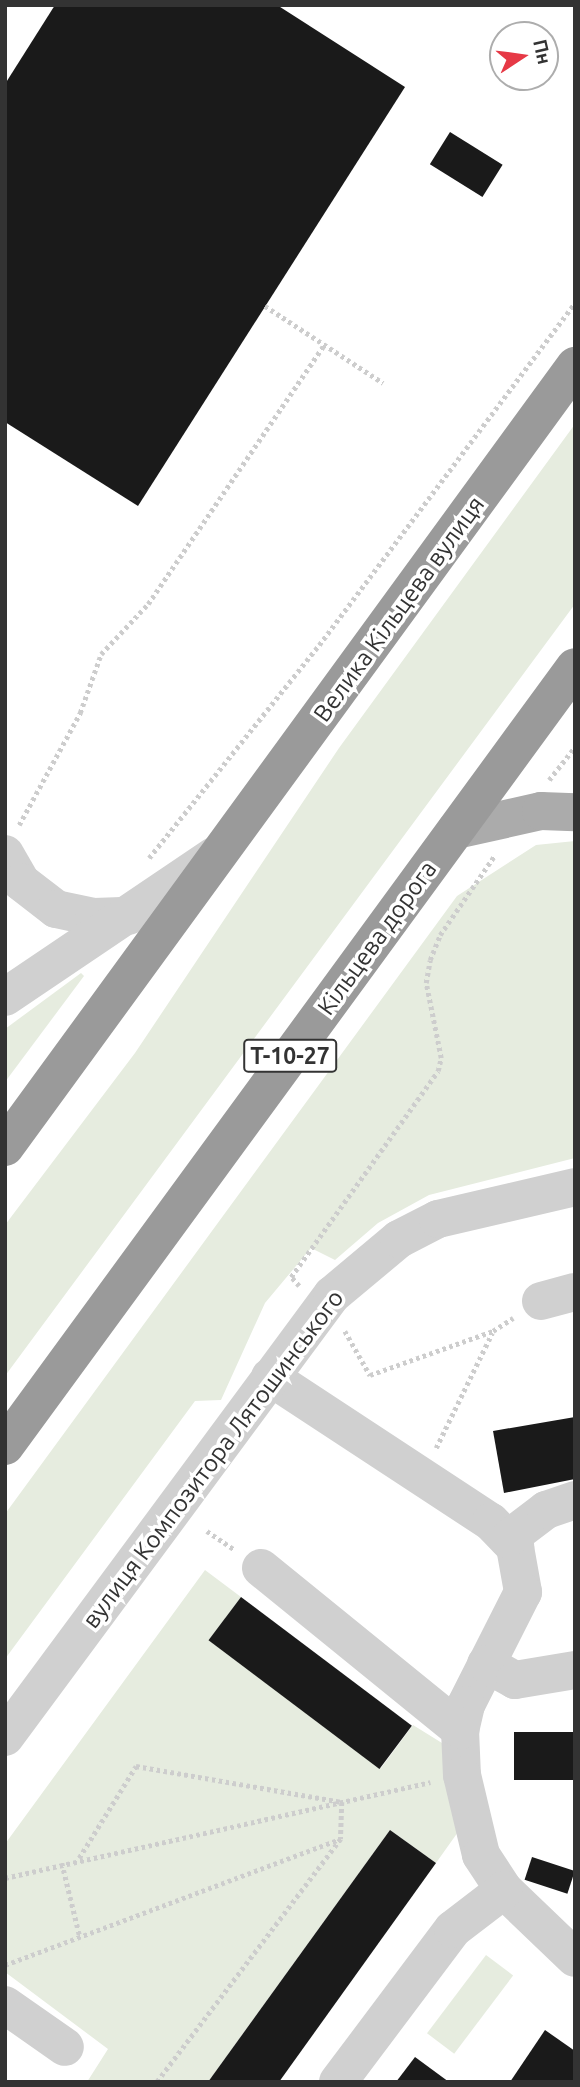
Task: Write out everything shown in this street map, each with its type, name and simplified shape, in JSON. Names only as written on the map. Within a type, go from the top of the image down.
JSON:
[{"type":"highway","name":"Велика Кільцева вулиця","points":[[222,851],[575,366]]},
{"type":"highway","name":"Кільцева дорога","points":[[5,1446],[575,667]]},
{"type":"highway","points":[[5,1147],[222,851]]},
{"type":"main road","points":[[456,830],[522,816],[575,812]]},
{"type":"street","points":[[11,841],[21,882],[56,909],[94,917],[128,916]]},
{"type":"street","points":[[5,998],[222,851]]},
{"type":"street","name":"вулиця Композитора Лятошинського","points":[[5,1737],[270,1377],[322,1309],[365,1265],[399,1239],[438,1219],[575,1187]]},
{"type":"street","points":[[270,1377],[491,1522],[515,1547],[523,1592],[466,1705],[460,1730],[462,1775],[481,1854],[503,1890],[568,1940]]},
{"type":"street","points":[[508,1539],[546,1510],[575,1500]]},
{"type":"street","points":[[261,1568],[460,1730]]},
{"type":"street","points":[[486,1664],[515,1680],[575,1670]]},
{"type":"street","points":[[338,2082],[453,1929],[503,1890]]},
{"type":"street","points":[[5,2005],[65,2048]]},
{"type":"path","points":[[147,862],[318,645],[575,303]]},
{"type":"path","points":[[265,306],[383,383]]},
{"type":"path","points":[[11,841],[80,713],[100,654],[148,604],[324,345]]},
{"type":"path","points":[[558,1297],[493,1331],[370,1375],[349,1335],[291,1277],[438,1071],[440,1058],[426,983],[430,960],[440,935],[522,816],[575,747]]},
{"type":"path","points":[[422,1477],[493,1331]]},
{"type":"path","points":[[79,1858],[136,1766],[342,1802]]},
{"type":"path","points":[[5,1878],[79,1858],[462,1775]]},
{"type":"path","points":[[157,2082],[341,1839],[342,1802]]},
{"type":"path","points":[[5,1965],[341,1839]]},
{"type":"path","points":[[62,1863],[80,1937]]},
{"type":"shaded area","points":[[575,424],[575,604],[5,1376],[5,1225],[135,1053],[339,748]]},
{"type":"shaded area","points":[[575,841],[575,1158],[429,1195],[378,1223],[335,1260],[311,1248],[265,1303],[221,1400],[195,1401],[5,1659],[5,1514],[457,896],[536,845]]},
{"type":"shaded area","points":[[81,973],[84,976],[5,1082],[5,1029]]},
{"type":"shaded area","points":[[205,1570],[241,1597],[209,1640],[381,1768],[413,1725],[450,1748],[463,1825],[436,1863],[390,1830],[208,2082],[87,2082],[108,2049],[5,1972],[5,1844]]},
{"type":"shaded area","points":[[486,1955],[513,1975],[454,2054],[427,2033]]},
{"type":"building","points":[[55,5],[277,5],[405,87],[138,506],[5,422],[5,84]]},
{"type":"building","points":[[450,132],[503,165],[482,197],[430,164]]},
{"type":"building","points":[[575,1417],[575,1479],[504,1493],[493,1431]]},
{"type":"building","points":[[241,1597],[412,1726],[379,1769],[209,1640]]},
{"type":"building","points":[[514,1732],[575,1732],[575,1780],[514,1780]]},
{"type":"building","points":[[390,1830],[436,1863],[279,2082],[208,2082]]},
{"type":"building","points":[[532,1857],[575,1871],[567,1894],[525,1880]]},
{"type":"building","points":[[545,2030],[575,2051],[575,2082],[510,2082]]},
{"type":"building","points":[[415,2057],[449,2082],[396,2082]]}]
